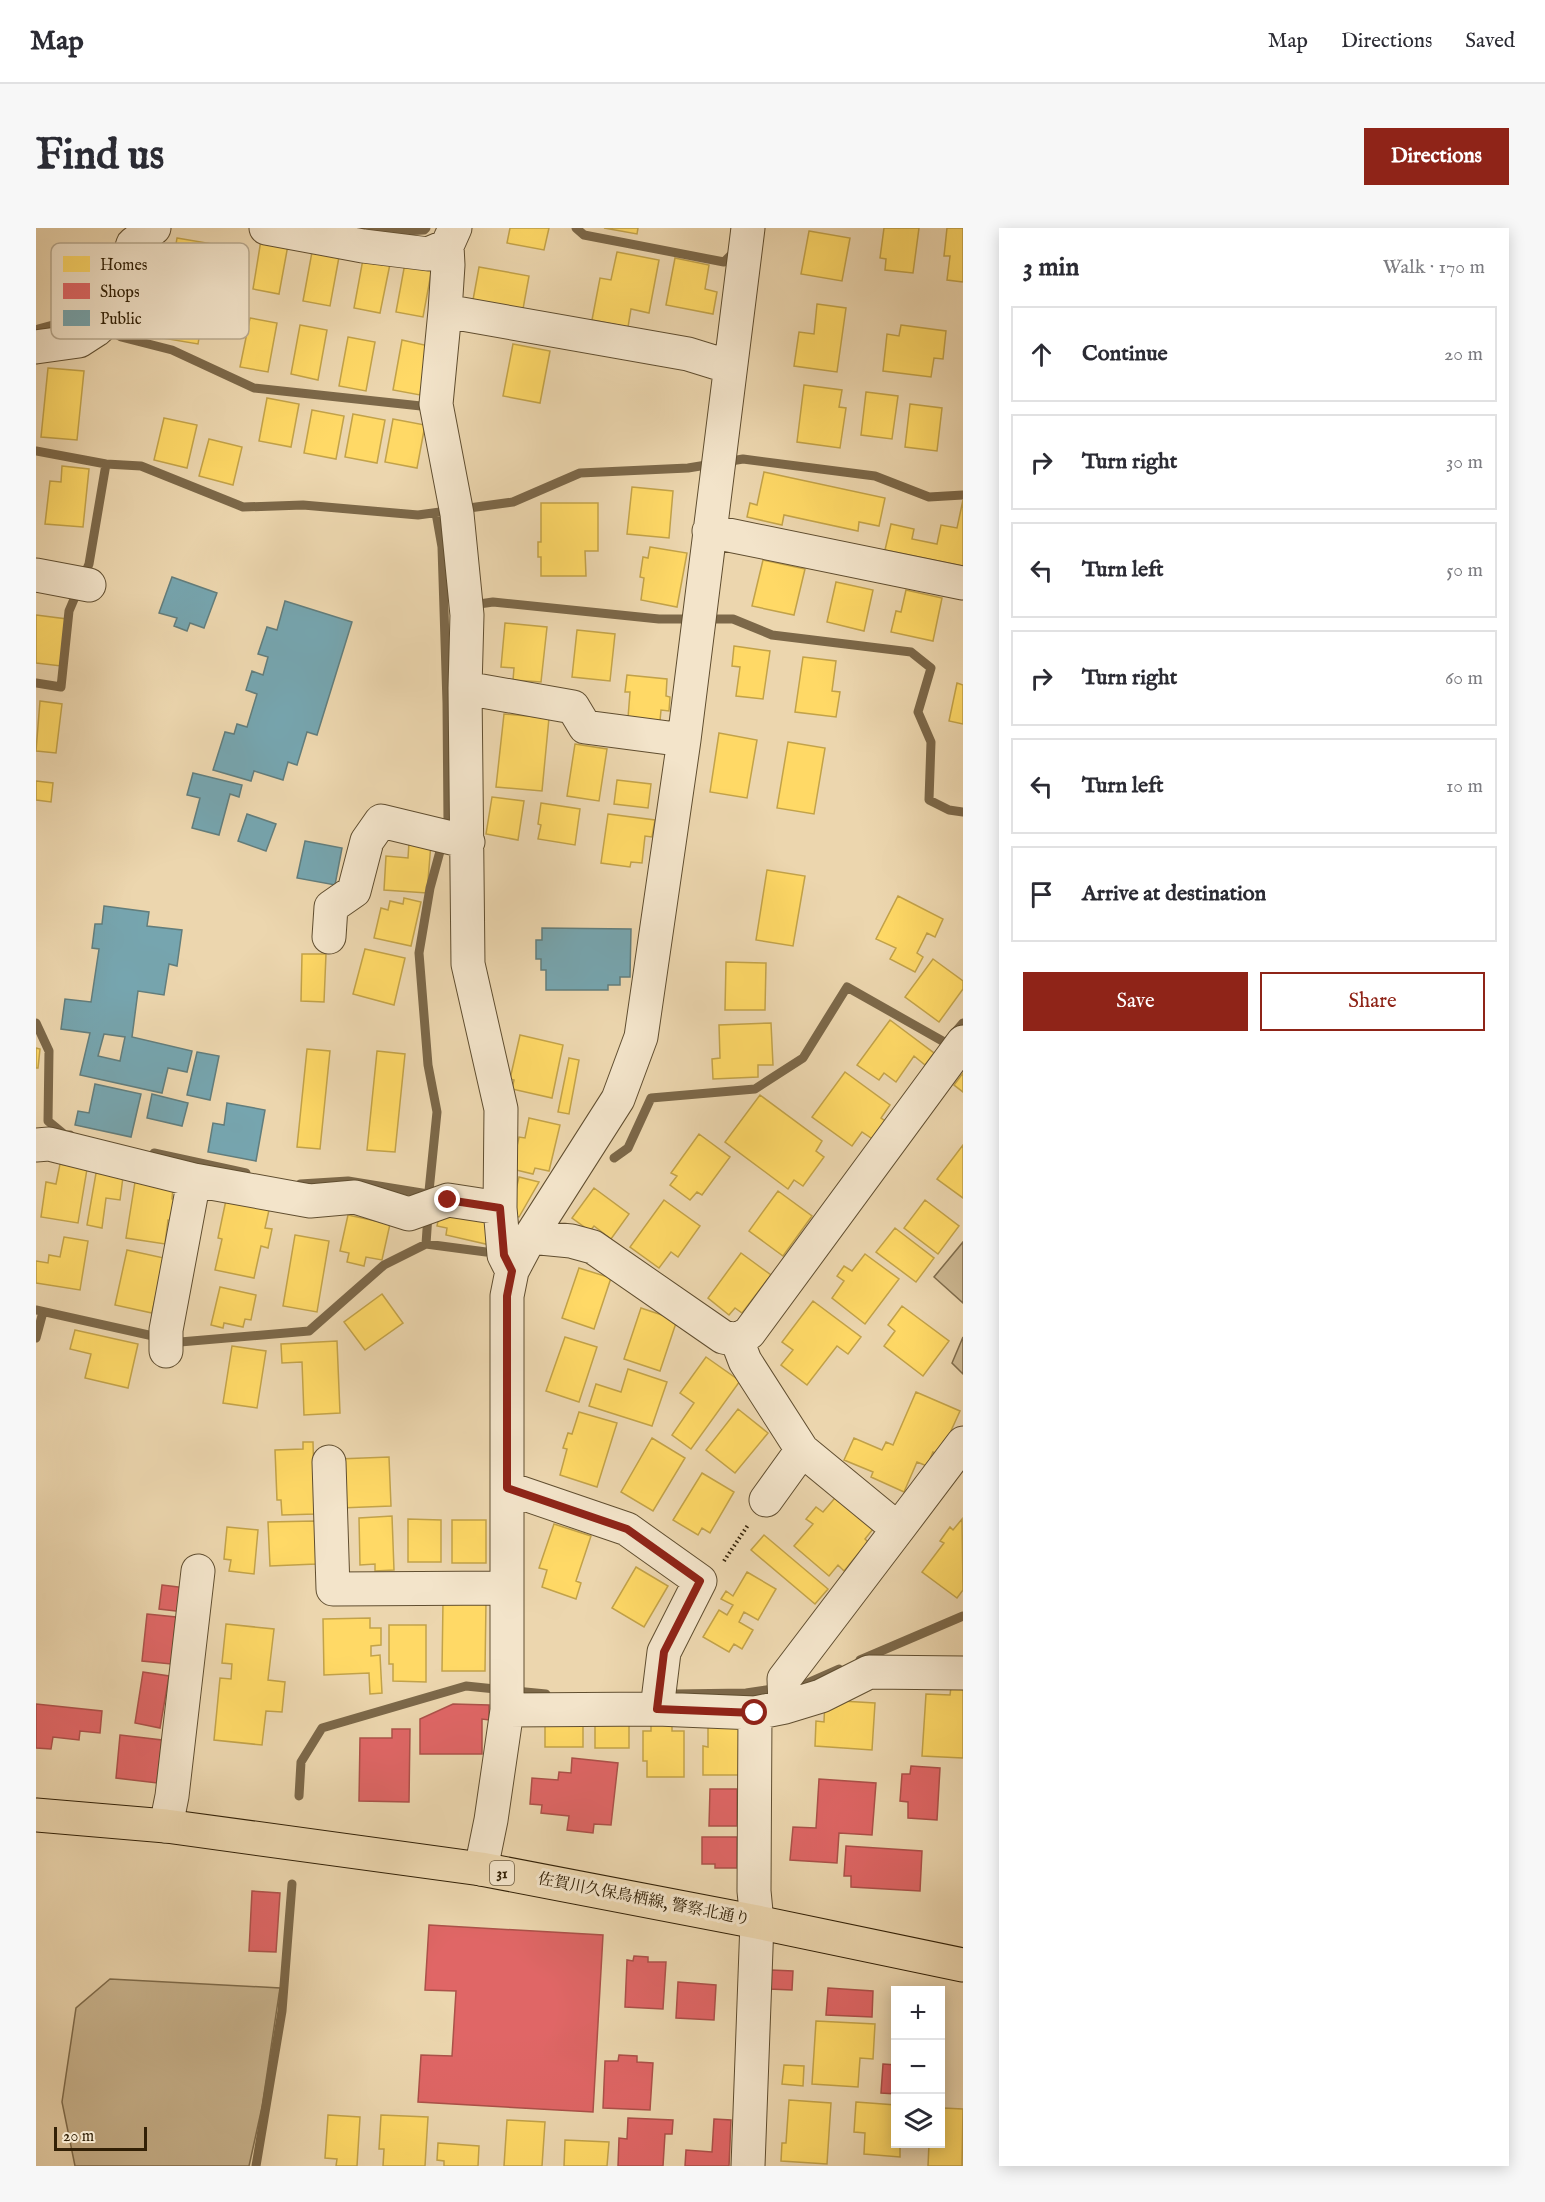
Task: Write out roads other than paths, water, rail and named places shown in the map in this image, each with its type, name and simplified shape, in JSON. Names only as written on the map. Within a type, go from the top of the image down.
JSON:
[{"type":"main road","name":"佐賀川久保鳥栖線, 警察北通り","points":[[36,1815],[166,1826],[481,1869],[757,1922],[963,1965]]},
{"type":"street","points":[[134,243],[154,228]]},
{"type":"street","points":[[266,228],[363,246],[428,254],[451,237]]},
{"type":"street","points":[[451,237],[436,404],[455,505],[466,606],[465,688],[454,838],[468,964],[501,1109],[500,1208],[504,1255],[512,1271]]},
{"type":"street","points":[[481,1869],[491,1820],[507,1696],[507,1296],[512,1271],[530,1237],[618,1099],[641,1037],[684,740],[746,242]]},
{"type":"street","points":[[445,311],[688,354],[730,367]]},
{"type":"street","points":[[36,347],[82,339]]},
{"type":"street","points":[[709,531],[963,583]]},
{"type":"street","points":[[36,574],[80,582]]},
{"type":"street","points":[[465,688],[573,707],[585,727],[684,740]]},
{"type":"street","points":[[329,937],[331,907],[354,891],[366,841],[381,821],[454,838]]},
{"type":"street","points":[[530,1237],[572,1241],[593,1247],[723,1337],[737,1340],[749,1334],[963,1042]]},
{"type":"street","points":[[36,1145],[49,1144],[194,1180],[310,1201],[355,1197],[409,1214],[448,1200],[500,1208]]},
{"type":"street","points":[[166,1340],[194,1180]]},
{"type":"street","points":[[737,1340],[745,1361],[802,1449],[898,1529]]},
{"type":"street","points":[[748,2166],[757,1922],[754,1891],[780,1701],[898,1529],[963,1443]]},
{"type":"street","points":[[766,1500],[802,1449]]},
{"type":"street","points":[[328,1462],[333,1589],[507,1588]]},
{"type":"street","points":[[507,1488],[627,1529],[707,1577],[664,1652],[658,1696]]},
{"type":"street","points":[[166,1826],[172,1796],[198,1571]]},
{"type":"street","points":[[507,1696],[658,1696],[780,1701],[821,1696],[869,1672],[963,1673]]},
{"type":"waterway","points":[[360,228],[381,232],[424,230],[426,228]]},
{"type":"waterway","points":[[576,228],[584,235],[724,262],[736,250]]},
{"type":"waterway","points":[[38,329],[51,325]]},
{"type":"waterway","points":[[129,339],[172,350],[254,388],[421,406]]},
{"type":"waterway","points":[[36,451],[106,464],[141,466],[243,507],[303,505],[418,515],[513,502],[580,473],[688,468],[743,459],[875,476],[929,497],[963,495]]},
{"type":"waterway","points":[[36,683],[61,687],[69,611],[89,564],[106,464]]},
{"type":"waterway","points":[[428,1201],[437,1112],[428,1065],[419,953],[430,888],[448,822],[442,547],[436,513]]},
{"type":"waterway","points":[[472,605],[493,602],[659,619],[733,619],[772,635],[911,652],[931,668],[918,712],[931,742],[929,800],[949,810],[963,812]]},
{"type":"waterway","points":[[614,1158],[628,1148],[651,1098],[755,1089],[803,1058],[847,987],[946,1043],[963,1023]]},
{"type":"waterway","points":[[36,1023],[49,1051],[48,1121],[65,1135],[70,1135]]},
{"type":"waterway","points":[[154,1153],[246,1173]]},
{"type":"waterway","points":[[300,1184],[348,1181],[428,1194]]},
{"type":"waterway","points":[[426,1244],[428,1215]]},
{"type":"waterway","points":[[36,1310],[180,1342],[309,1331],[384,1265],[426,1244],[486,1252]]},
{"type":"waterway","points":[[36,1338],[43,1312]]},
{"type":"waterway","points":[[860,1660],[963,1616]]},
{"type":"waterway","points":[[796,1685],[805,1684],[839,1669]]},
{"type":"waterway","points":[[299,1796],[301,1762],[322,1728],[466,1686],[546,1694]]},
{"type":"waterway","points":[[674,1694],[746,1693],[780,1688]]},
{"type":"waterway","points":[[256,2166],[282,2011],[292,1884]]}]
